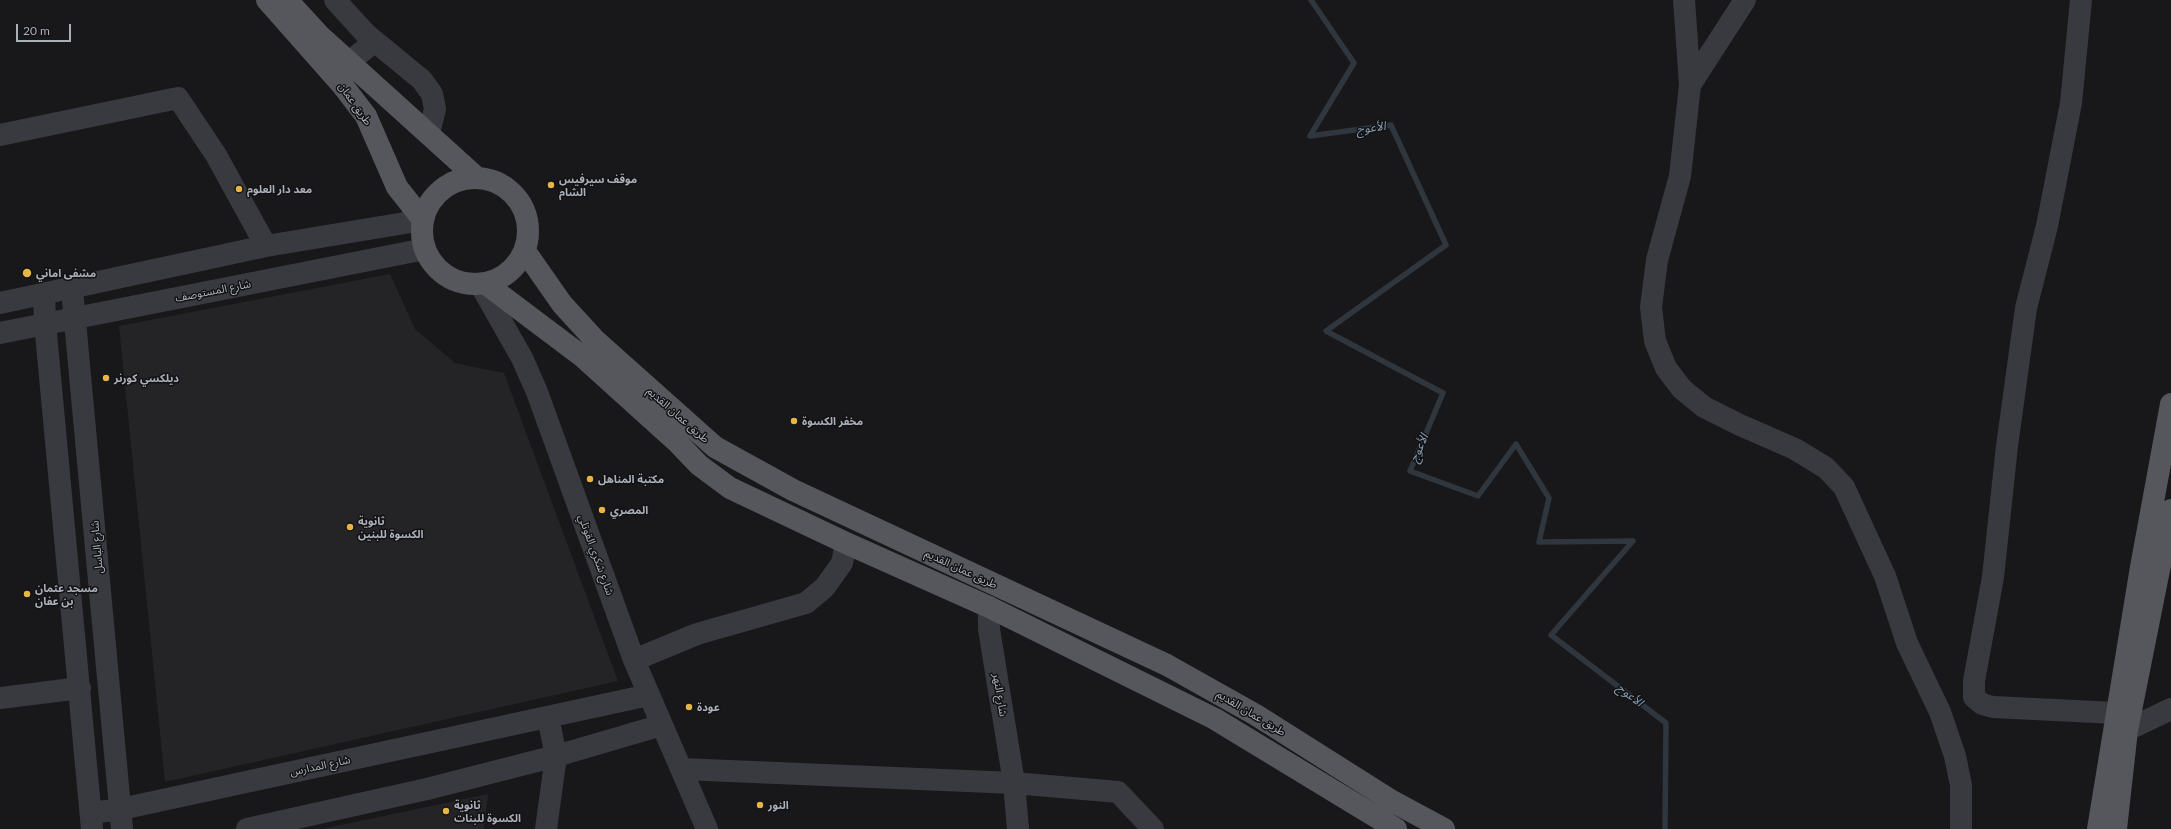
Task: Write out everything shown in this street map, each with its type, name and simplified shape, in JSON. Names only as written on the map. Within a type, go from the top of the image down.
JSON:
[{"type":"main road","name":"طريق عمان","points":[[267,0],[343,86],[366,116],[397,187],[423,220]]},
{"type":"main road","name":"طريق عمان","points":[[287,0],[320,36],[477,178]]},
{"type":"main road","points":[[477,178],[499,184],[509,189],[520,202],[527,218],[528,235],[525,251],[516,266],[502,277],[483,284],[463,283],[447,276],[434,264],[425,249],[422,235],[423,220],[430,203],[442,189],[459,180],[477,178]]},
{"type":"main road","name":"طريق عمان القديم","points":[[525,251],[562,304],[595,340],[715,447],[793,490],[1168,665],[1256,715],[1392,801],[1444,829]]},
{"type":"main road","name":"طريق عمان القديم","points":[[483,284],[583,357],[676,440],[699,465],[730,488],[846,543],[989,607],[1215,719],[1396,829]]},
{"type":"main road","points":[[2116,829],[2122,721],[2141,567],[2171,404]]},
{"type":"main road","points":[[2098,829],[2122,721],[2167,557],[2171,510]]},
{"type":"street","points":[[335,0],[374,42],[422,80],[432,94],[435,109],[429,133]]},
{"type":"street","points":[[1684,0],[1690,85],[1680,176],[1658,260],[1651,306],[1654,341],[1666,368],[1682,389],[1704,407],[1740,425],[1795,449],[1826,468],[1844,487],[1885,576],[1907,643],[1940,712],[1955,756],[1961,785],[1961,829]]},
{"type":"street","points":[[1690,85],[1745,0]]},
{"type":"street","points":[[2081,0],[2071,103],[2047,226],[2026,308],[2007,446],[1993,577],[1974,680],[1974,697],[1982,704],[1993,707],[2122,721],[2171,709]]},
{"type":"street","points":[[349,62],[374,42]]},
{"type":"street","points":[[0,135],[178,98],[216,155],[266,246]]},
{"type":"street","points":[[0,303],[44,292],[72,289],[266,246],[423,220]]},
{"type":"street","name":"شارع المستوصف","points":[[0,333],[425,249]]},
{"type":"street","name":"شارع شكري القوتلي","points":[[483,284],[522,358],[537,392],[634,660],[707,829]]},
{"type":"street","name":"شارع الباسل","points":[[72,289],[76,318],[122,819]]},
{"type":"street","points":[[44,292],[45,323],[92,821]]},
{"type":"street","points":[[634,660],[697,634],[806,603],[825,587],[842,563],[846,543]]},
{"type":"street","points":[[2141,567],[2167,557]]},
{"type":"street","name":"شارع النهر","points":[[989,607],[989,629],[1014,783],[1018,829]]},
{"type":"street","points":[[0,698],[80,688]]},
{"type":"street","name":"شارع المدارس","points":[[92,821],[122,819],[548,717],[649,695]]},
{"type":"street","points":[[546,829],[556,756],[548,717]]},
{"type":"street","points":[[260,828],[556,756],[662,725]]},
{"type":"street","points":[[682,769],[1014,783],[1118,792],[1153,829]]},
{"type":"shaded area","name":"ثانوية الكسوة للبنين","points":[[390,274],[415,329],[455,363],[504,373],[618,681],[165,782],[119,326]]},
{"type":"shaded area","name":"ثانوية الكسوة للبنات","points":[[488,794],[484,829],[322,829]]},
{"type":"waterway","name":"الأعوج","points":[[1311,0],[1354,63],[1310,136],[1391,125],[1446,245],[1326,331],[1443,393],[1410,471],[1478,496],[1516,444],[1549,498],[1539,542],[1633,541],[1551,635],[1666,723],[1665,829]]},
{"type":"place","name":"موقف سيرفيس الشام","points":[[551,185]]},
{"type":"place","name":"معد دار العلوم","points":[[239,189]]},
{"type":"place","name":"مشفى اماني","points":[[27,273]]},
{"type":"place","name":"ديلكسي كورنر","points":[[106,378]]},
{"type":"place","name":"مخفر الكسوة","points":[[794,421]]},
{"type":"place","name":"مكتبة المناهل","points":[[590,479]]},
{"type":"place","name":"المصري","points":[[602,510]]},
{"type":"place","name":"ثانوية الكسوة للبنين","points":[[350,527]]},
{"type":"place","name":"مسجد عثمان بن عفان","points":[[27,594]]},
{"type":"place","name":"عودة","points":[[689,707]]},
{"type":"place","name":"النور","points":[[760,805]]},
{"type":"place","name":"ثانوية الكسوة للبنات","points":[[446,811]]}]
